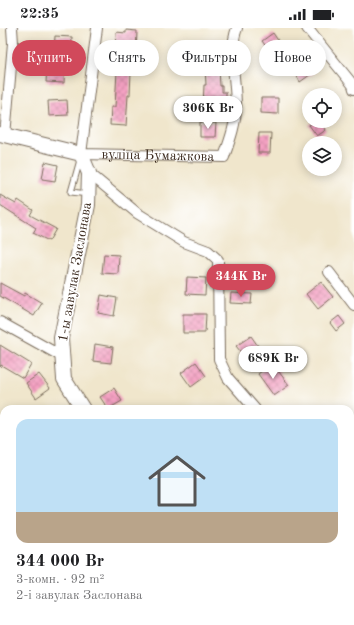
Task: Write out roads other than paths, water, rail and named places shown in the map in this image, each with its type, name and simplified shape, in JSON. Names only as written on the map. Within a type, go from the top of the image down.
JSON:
[{"type":"street","name":"вуліца Бумажкова","points":[[12,28],[13,44],[3,135],[81,154],[224,157],[233,133],[236,107],[233,44],[237,28]]},
{"type":"street","name":"вуліца Бумажкова","points":[[81,154],[97,28]]},
{"type":"street","points":[[307,28],[354,86]]},
{"type":"street","name":"1-ы завулак Заслонава","points":[[80,405],[64,379],[61,338],[88,205],[89,173],[81,154]]},
{"type":"street","points":[[89,173],[137,213],[184,242],[208,251],[218,260],[219,359],[228,378],[252,405]]},
{"type":"street","points":[[329,272],[354,305]]},
{"type":"street","points":[[0,322],[63,357]]},
{"type":"lane","points":[[81,154],[71,192],[89,194]]}]
